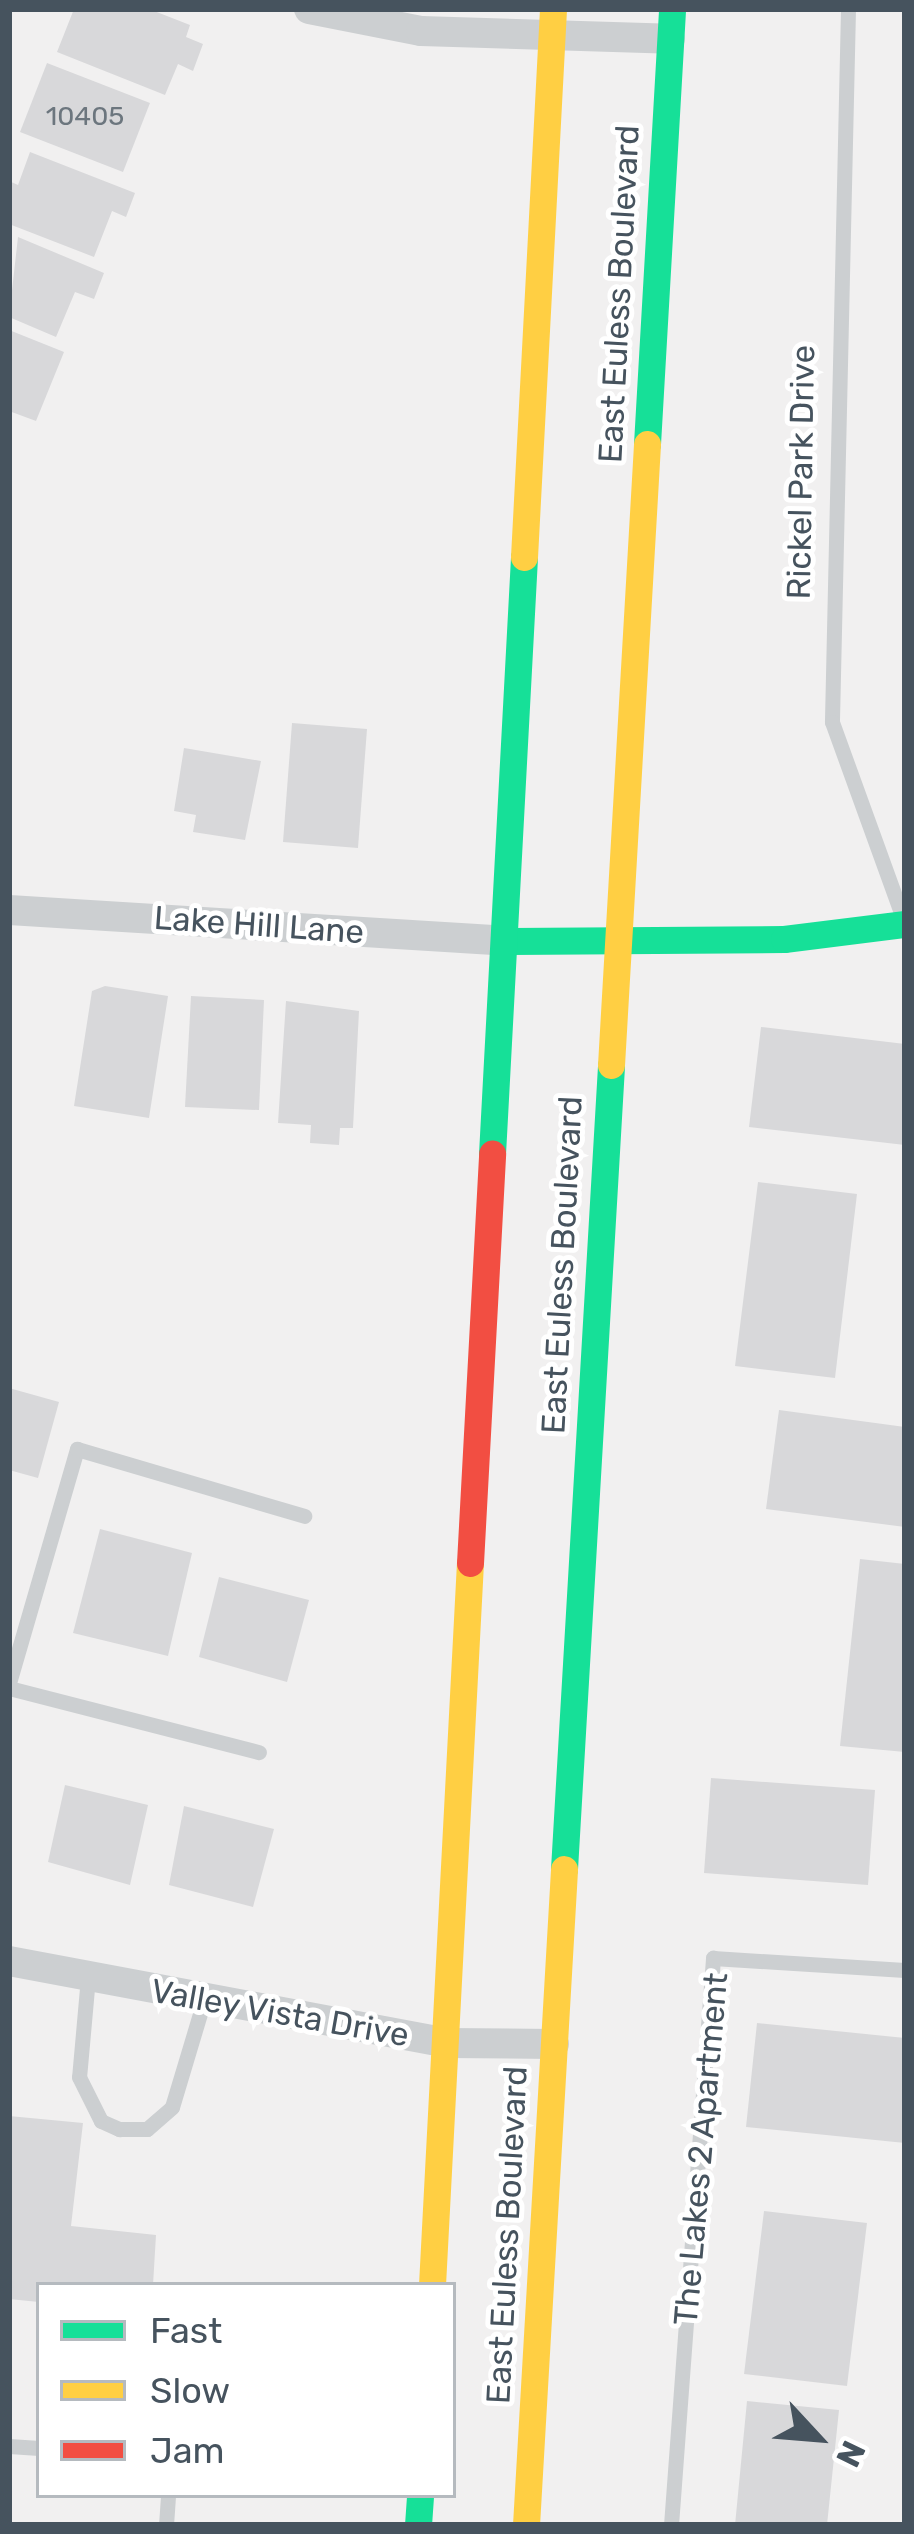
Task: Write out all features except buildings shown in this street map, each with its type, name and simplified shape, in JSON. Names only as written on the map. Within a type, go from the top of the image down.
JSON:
[{"type":"main road","points":[[432,2282],[510,941],[552,22]]},
{"type":"main road","name":"East Euless Boulevard","points":[[526,2525],[671,24]]},
{"type":"main road","name":"Rickel Park Drive","points":[[510,941],[905,924]]},
{"type":"street","points":[[309,9],[421,31],[552,22],[671,24]]},
{"type":"street","name":"Lake Hill Lane","points":[[9,910],[510,941]]},
{"type":"street","name":"Valley Vista Drive","points":[[9,1961],[446,2043],[554,2044]]},
{"type":"lane","name":"Rickel Park Drive","points":[[848,9],[832,722],[905,924]]},
{"type":"lane","points":[[259,1752],[9,1685],[76,1449],[304,1516]]},
{"type":"lane","name":"The Lakes 2 Apartment","points":[[671,2525],[713,1958],[905,1970]]},
{"type":"lane","points":[[88,1977],[79,2077],[94,2111],[119,2129],[146,2128],[172,2107],[205,2000]]},
{"type":"traffic: fast","points":[[647,444],[672,9]]},
{"type":"traffic: fast","points":[[492,1154],[524,557]]},
{"type":"traffic: fast","points":[[510,941],[784,939],[905,924]]},
{"type":"traffic: fast","points":[[564,1869],[611,1065]]},
{"type":"traffic: fast","points":[[418,2525],[420,2498]]},
{"type":"traffic: slow","points":[[524,557],[553,9]]},
{"type":"traffic: slow","points":[[611,1065],[647,444]]},
{"type":"traffic: slow","points":[[432,2282],[470,1563]]},
{"type":"traffic: slow","points":[[526,2525],[564,1869]]},
{"type":"traffic: jam","points":[[470,1563],[492,1154]]}]
